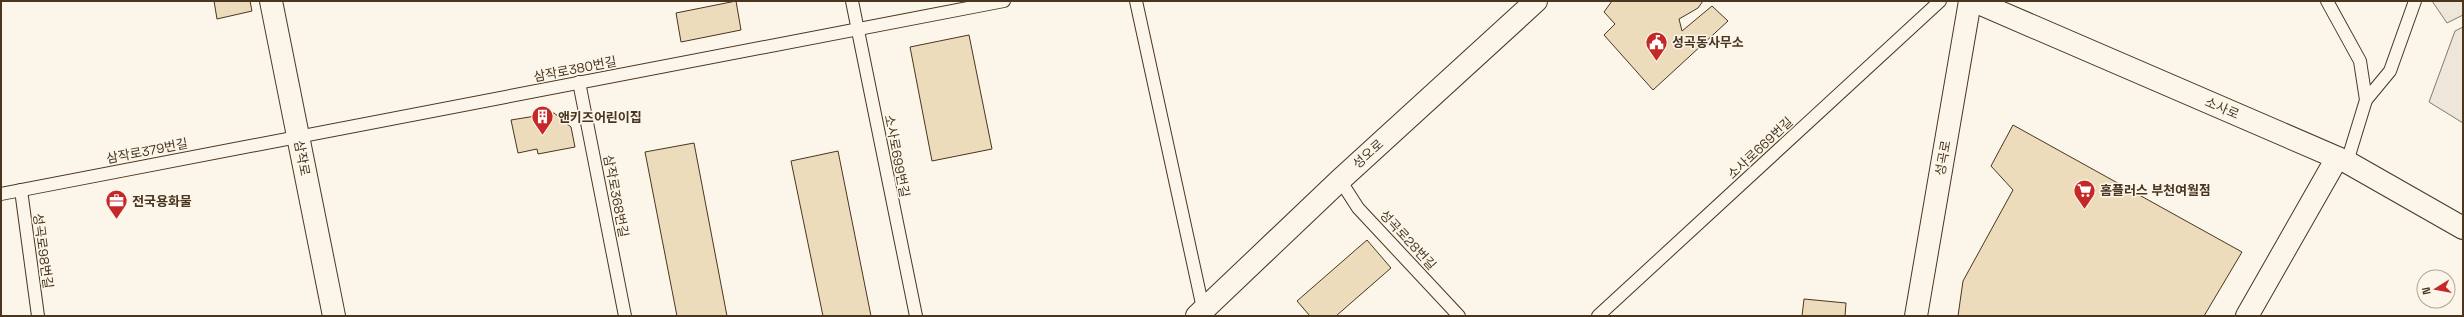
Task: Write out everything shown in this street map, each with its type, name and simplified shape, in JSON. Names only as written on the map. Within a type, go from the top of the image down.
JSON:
[{"type":"street","name":"삼작로","points":[[271,1],[334,316]]},
{"type":"street","name":"성오로","points":[[1202,314],[1340,180],[1536,1]]},
{"type":"street","name":"성곡로","points":[[1916,316],[1970,1]]},
{"type":"street","name":"소사로","points":[[1974,1],[2342,160],[2463,228]]},
{"type":"street","points":[[2247,316],[2342,160]]},
{"type":"lane","name":"소사로699번길","points":[[852,1],[916,316]]},
{"type":"lane","name":"삼작로380번길","points":[[298,136],[1004,1]]},
{"type":"lane","name":"성오로","points":[[1136,1],[1202,314]]},
{"type":"lane","name":"소사로669번길","points":[[1598,316],[1940,1]]},
{"type":"lane","points":[[2327,1],[2360,61],[2366,100]]},
{"type":"lane","points":[[2342,160],[2366,100],[2390,71],[2415,1]]},
{"type":"lane","name":"삼작로368번길","points":[[579,82],[625,316]]},
{"type":"lane","name":"삼작로379번길","points":[[1,194],[298,136]]},
{"type":"lane","name":"성곡로28번길","points":[[1340,180],[1358,208],[1459,316]]},
{"type":"lane","name":"성곡로98번길","points":[[21,190],[38,316]]},
{"type":"shaded area","points":[[2432,1],[2463,1],[2463,15],[2447,23]]},
{"type":"shaded area","points":[[2463,27],[2463,123],[2429,102],[2455,31]]},
{"type":"building","points":[[214,1],[250,1],[252,11],[217,19]]},
{"type":"building","points":[[736,1],[741,30],[681,42],[676,13]]},
{"type":"building","name":"성곡동사무소","points":[[1612,1],[1703,1],[1698,8],[1679,19],[1682,31],[1712,6],[1728,21],[1653,90],[1604,35],[1615,24],[1604,12]]},
{"type":"building","points":[[969,35],[992,149],[932,161],[910,47]]},
{"type":"building","name":"앤키즈어린이집","points":[[554,113],[571,127],[575,147],[538,154],[537,149],[518,153],[511,120]]},
{"type":"building","name":"홈플러스 부천여월점","points":[[2013,125],[2242,252],[2204,316],[1958,316],[1963,281],[2013,190],[1991,166]]},
{"type":"building","points":[[694,143],[727,316],[677,316],[645,152]]},
{"type":"building","points":[[838,151],[871,316],[823,316],[791,161]]},
{"type":"building","points":[[1367,240],[1391,268],[1336,316],[1310,316],[1297,301]]},
{"type":"building","points":[[1804,299],[1846,303],[1845,316],[1802,316]]},
{"type":"place","name":"성곡동사무소","points":[[1656,62]]},
{"type":"place","name":"앤키즈어린이집","points":[[543,136]]},
{"type":"place","name":"홈플러스 부천여월점","points":[[2085,210]]},
{"type":"place","name":"전국용화물","points":[[117,220]]}]
